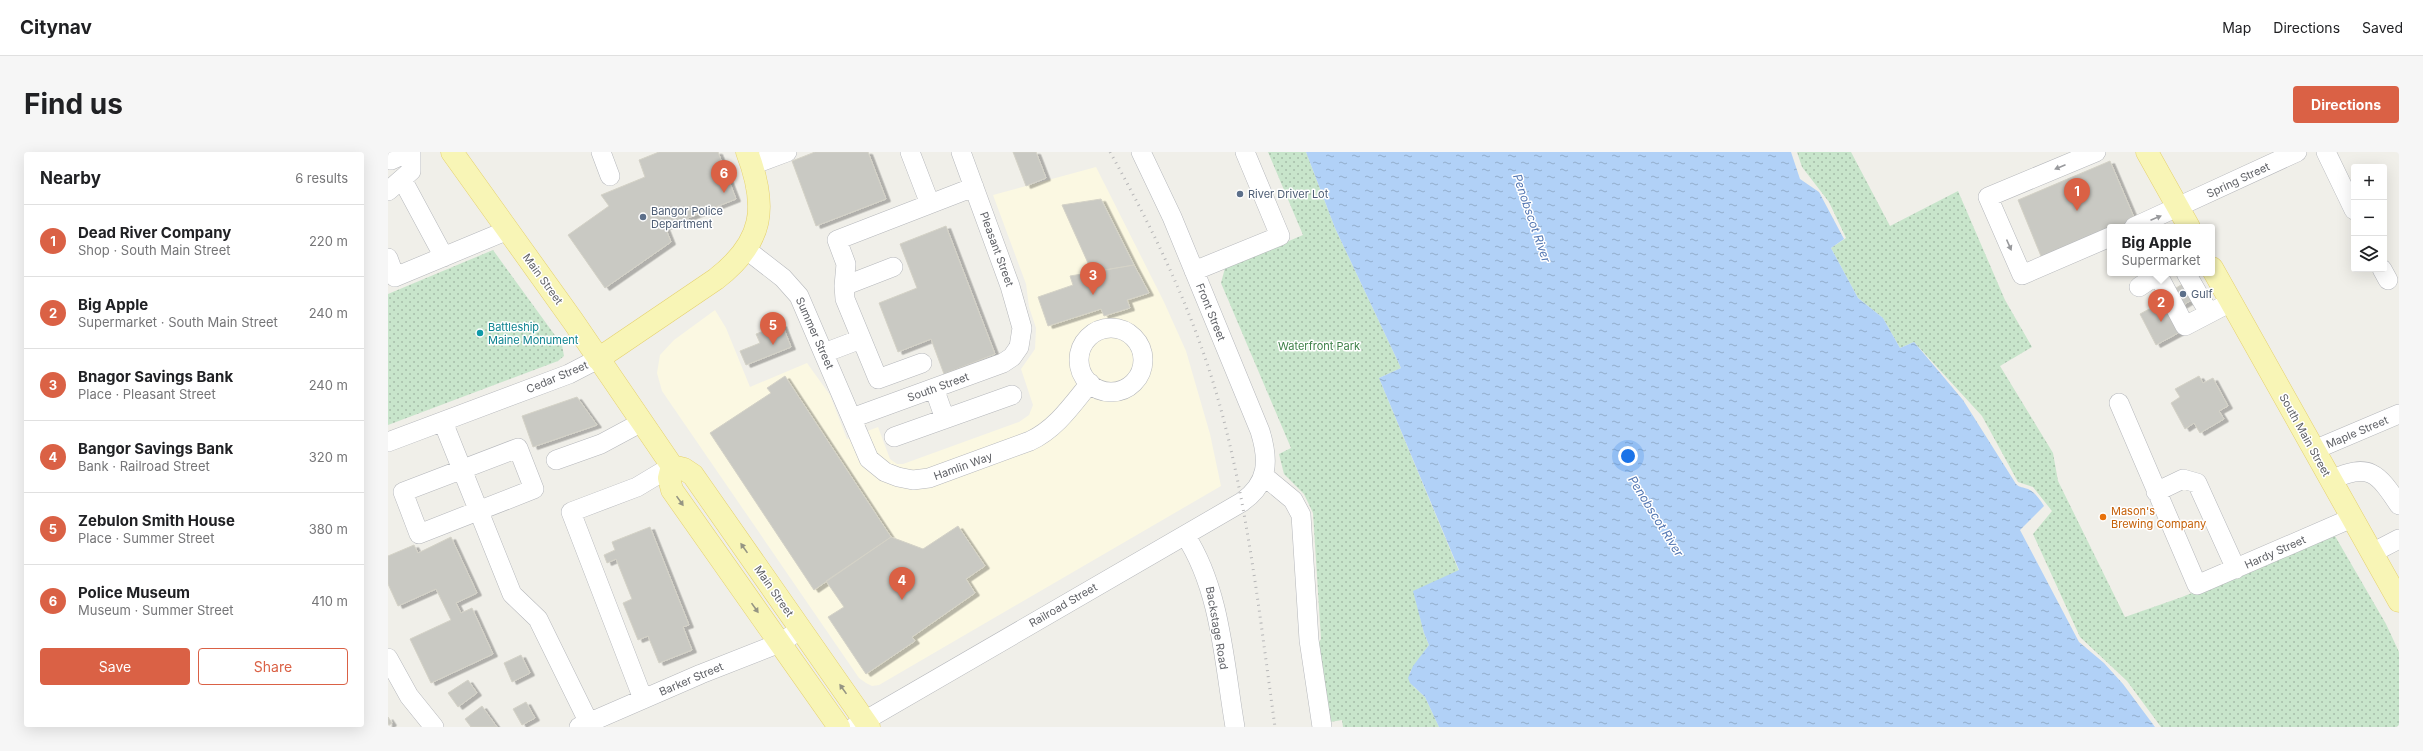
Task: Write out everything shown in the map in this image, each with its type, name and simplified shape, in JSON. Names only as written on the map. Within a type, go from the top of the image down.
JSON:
[{"type":"main road","name":"Main Street","points":[[452,152],[672,466],[684,469],[693,475],[801,629],[863,725]]},
{"type":"main road","points":[[2147,152],[2187,224]]},
{"type":"main road","points":[[747,250],[755,232],[759,207],[759,191],[750,159]]},
{"type":"main road","name":"Cedar Street","points":[[598,359],[716,279],[734,265],[747,250]]},
{"type":"main road","name":"South Main Street","points":[[2215,273],[2399,601]]},
{"type":"main road","points":[[672,466],[669,478],[672,490],[839,727]]},
{"type":"street","points":[[388,191],[411,171],[410,152],[391,160]]},
{"type":"street","points":[[750,159],[787,152]]},
{"type":"street","points":[[910,152],[930,204]]},
{"type":"street","name":"Pleasant Street","points":[[961,152],[1016,302],[1023,334],[1019,347]]},
{"type":"street","name":"Front Street","points":[[1141,152],[1194,271],[1260,431],[1266,457],[1264,476]]},
{"type":"street","points":[[1194,271],[1280,236],[1245,152]]},
{"type":"street","points":[[2096,152],[1988,197],[2022,275],[2107,238]]},
{"type":"street","name":"Spring Street","points":[[2141,224],[2297,152]]},
{"type":"street","points":[[2326,152],[2351,204]]},
{"type":"street","points":[[604,153],[610,176]]},
{"type":"street","points":[[402,179],[444,257]]},
{"type":"street","points":[[922,363],[878,379],[846,299],[844,286],[846,264],[837,240],[974,187]]},
{"type":"street","points":[[388,258],[395,277],[508,230]]},
{"type":"street","name":"Summer Street","points":[[747,250],[783,278],[795,290],[852,418]]},
{"type":"street","points":[[844,286],[893,267]]},
{"type":"street","points":[[2139,287],[2156,276]]},
{"type":"street","points":[[2160,276],[2186,326],[2231,302]]},
{"type":"street","points":[[2188,276],[2209,314]]},
{"type":"street","points":[[824,353],[861,339]]},
{"type":"street","name":"South Street","points":[[852,418],[1002,363],[1012,357],[1019,347]]},
{"type":"street","name":"Cedar Street","points":[[388,442],[569,374],[598,359]]},
{"type":"street","name":"Hamlin Way","points":[[852,418],[864,452],[873,464],[891,475],[921,480],[1042,435],[1058,422],[1087,386]]},
{"type":"street","points":[[934,388],[945,418]]},
{"type":"street","points":[[894,437],[1012,395]]},
{"type":"street","points":[[2119,403],[2156,492],[2183,479],[2197,483],[2236,569]]},
{"type":"street","name":"Maple Street","points":[[2314,450],[2399,414]]},
{"type":"street","points":[[443,422],[512,594],[538,619],[584,725]]},
{"type":"street","points":[[556,460],[601,444],[642,422]]},
{"type":"street","points":[[518,448],[534,490],[479,511],[419,534],[403,492],[518,448]]},
{"type":"street","points":[[643,699],[571,512],[637,488],[672,466]]},
{"type":"street","points":[[2331,480],[2350,471],[2365,471],[2376,474],[2383,480],[2399,505]]},
{"type":"street","points":[[1264,476],[1293,500],[1302,515],[1309,640],[1322,727]]},
{"type":"street","name":"Railroad Street","points":[[863,725],[1247,498],[1257,489],[1264,476]]},
{"type":"street","name":"Hardy Street","points":[[2156,492],[2197,585],[2352,518]]},
{"type":"street","name":"Backstage Road","points":[[1185,535],[1197,552],[1211,586],[1234,727]]},
{"type":"street","points":[[2372,553],[2399,539]]},
{"type":"street","name":"Barker Street","points":[[584,725],[643,699],[780,644],[801,629]]},
{"type":"street","points":[[388,658],[409,696],[434,727]]},
{"type":"shaded area","points":[[1096,167],[1164,302],[1186,351],[1210,434],[1221,486],[879,685],[872,686],[859,678],[662,391],[657,373],[660,355],[674,340],[715,310],[726,328],[750,387],[807,363],[830,395],[847,439],[878,427],[890,459],[897,464],[903,464],[1019,422],[1029,415],[1033,405],[1021,369],[1035,349],[1036,328],[1029,307],[1026,284],[993,195]]},
{"type":"green space","name":"Waterfront Park","points":[[1268,152],[1306,152],[1335,228],[1401,368],[1379,378],[1459,571],[1414,592],[1424,633],[1429,645],[1410,672],[1414,687],[1425,697],[1439,727],[1343,727],[1342,720],[1330,722],[1318,644],[1321,639],[1313,513],[1304,494],[1284,474],[1279,454],[1291,448],[1221,283],[1225,268],[1303,235]]},
{"type":"green space","points":[[1797,152],[1851,152],[1890,226],[1958,191],[2005,300],[2032,347],[2000,366],[2053,453],[2058,481],[2125,617],[2182,597],[2335,536],[2386,624],[2399,652],[2399,727],[2161,727],[2127,681],[2080,637],[2033,534],[2052,511],[2033,487],[2018,482],[1982,416],[1914,342],[1900,348],[1883,318],[1858,298],[1831,248],[1846,238],[1829,202],[1802,167]]},
{"type":"green space","points":[[493,250],[562,345],[564,356],[558,361],[388,425],[388,294]]},
{"type":"water","name":"Penobscot River","points":[[1306,152],[1791,152],[1800,179],[1819,192],[1844,239],[1831,248],[1858,298],[1883,318],[1900,348],[1914,342],[1963,400],[2016,484],[2033,492],[2044,506],[2020,530],[2079,642],[2104,663],[2123,684],[2155,727],[1439,727],[1425,697],[1410,683],[1408,678],[1413,666],[1429,645],[1424,633],[1413,591],[1459,570],[1379,378],[1401,368],[1335,228]]},
{"type":"building","name":"Bangor Police Department","points":[[659,152],[718,152],[736,199],[665,227],[671,242],[605,288],[568,235],[609,206],[601,195],[645,177],[639,160]]},
{"type":"building","points":[[815,152],[868,152],[886,199],[816,226],[792,161]]},
{"type":"building","points":[[1013,152],[1036,152],[1046,178],[1026,186]]},
{"type":"building","points":[[2110,161],[2136,222],[2132,224],[2107,224],[2107,234],[2043,261],[2018,200]]},
{"type":"building","points":[[1101,199],[1134,265],[1092,272],[1062,205]]},
{"type":"building","points":[[946,226],[995,354],[944,374],[931,339],[898,352],[879,303],[917,288],[900,244]]},
{"type":"building","points":[[1134,265],[1149,293],[1127,300],[1130,308],[1104,316],[1101,309],[1048,326],[1038,297],[1073,285],[1070,276]]},
{"type":"building","name":"Gulf","points":[[2186,282],[2195,298],[2180,307],[2171,291]]},
{"type":"building","points":[[2166,300],[2182,331],[2156,345],[2140,314]]},
{"type":"building","points":[[782,324],[791,347],[746,365],[740,351],[760,343],[756,334]]},
{"type":"building","points":[[785,376],[891,537],[814,590],[710,433],[771,393],[767,388]]},
{"type":"building","points":[[2199,376],[2203,383],[2213,378],[2228,406],[2219,411],[2224,419],[2200,433],[2194,423],[2185,429],[2171,403],[2180,397],[2175,389]]},
{"type":"building","points":[[577,397],[597,425],[533,447],[522,416]]},
{"type":"building","points":[[958,526],[985,566],[966,579],[975,593],[912,637],[915,641],[866,674],[828,617],[844,607],[826,581],[891,537],[923,549]]},
{"type":"building","points":[[650,527],[689,625],[683,627],[692,650],[659,663],[648,636],[638,640],[623,603],[632,599],[616,559],[607,563],[604,555],[615,550],[612,542]]},
{"type":"building","points":[[451,537],[477,593],[456,603],[461,613],[472,608],[493,654],[431,683],[410,639],[451,620],[436,589],[398,606],[388,584],[388,556],[414,545],[418,553]]},
{"type":"building","points":[[521,655],[530,673],[512,682],[504,663]]},
{"type":"building","points":[[468,680],[477,693],[458,707],[448,693]]},
{"type":"building","points":[[526,702],[535,718],[522,725],[513,709]]},
{"type":"building","points":[[482,706],[497,727],[471,727],[465,719]]},
{"type":"building","points":[[388,717],[392,723],[388,726]]},
{"type":"railway","points":[[1110,152],[1145,217],[1176,284],[1191,319],[1215,389],[1234,462],[1248,537],[1275,727]]},
{"type":"place","name":"Police Museum","points":[[724,193]]},
{"type":"place","name":"River Driver Lot","points":[[1240,194]]},
{"type":"place","name":"Dead River Company","points":[[2077,211]]},
{"type":"place","name":"Bangor Police Department","points":[[643,217]]},
{"type":"place","name":"Gulf","points":[[2183,294]]},
{"type":"place","name":"Bnagor Savings Bank","points":[[1093,295]]},
{"type":"place","name":"Big Apple","points":[[2161,322]]},
{"type":"place","name":"Battleship Maine Monument","points":[[480,333]]},
{"type":"place","name":"Zebulon Smith House","points":[[773,345]]},
{"type":"place","name":"Mason's Brewing Company","points":[[2103,517]]},
{"type":"place","name":"Bangor Savings Bank","points":[[902,600]]}]
